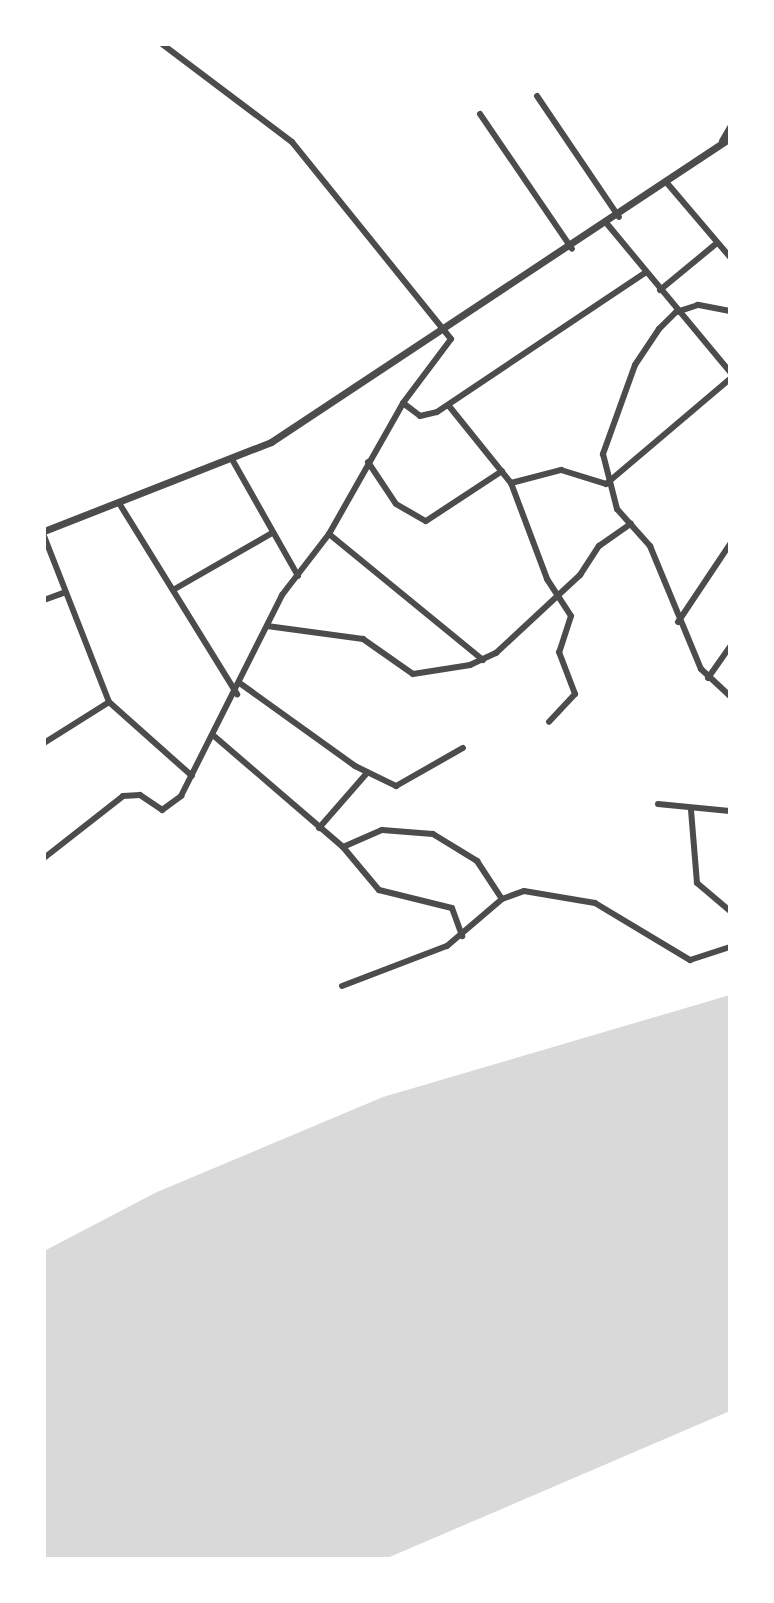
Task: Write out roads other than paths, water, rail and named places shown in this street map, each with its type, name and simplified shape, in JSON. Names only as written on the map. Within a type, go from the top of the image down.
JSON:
[{"type":"street","points":[[44,858],[130,792],[162,810],[172,806],[237,694],[267,626],[329,534],[403,403],[446,351],[449,330],[292,142],[162,44]]},
{"type":"street","points":[[537,96],[619,217]]},
{"type":"street","points":[[480,114],[572,249]]},
{"type":"street","points":[[192,776],[109,702],[63,593],[44,534],[233,461],[449,330],[608,225],[726,140],[730,127]]},
{"type":"street","points":[[667,183],[730,257]]},
{"type":"street","points":[[608,225],[676,312],[730,372]]},
{"type":"street","points":[[660,290],[723,246]]},
{"type":"street","points":[[403,403],[420,416],[449,406],[645,273]]},
{"type":"street","points":[[730,311],[698,305],[676,312],[635,365],[605,439],[606,484],[631,524],[650,546],[678,622],[708,678],[730,696]]},
{"type":"street","points":[[606,484],[730,379]]},
{"type":"street","points":[[449,406],[511,483],[555,596],[571,616],[559,652],[575,694],[549,722]]},
{"type":"street","points":[[233,461],[298,576]]},
{"type":"street","points":[[368,462],[396,504],[426,521],[452,511],[502,471]]},
{"type":"street","points":[[511,483],[561,470],[606,484]]},
{"type":"street","points":[[119,503],[237,694]]},
{"type":"street","points":[[267,626],[363,639],[413,674],[483,660],[555,596],[599,546],[631,524]]},
{"type":"street","points":[[173,590],[272,533]]},
{"type":"street","points":[[329,534],[483,660]]},
{"type":"street","points":[[678,622],[730,544]]},
{"type":"street","points":[[44,600],[63,593]]},
{"type":"street","points":[[708,678],[730,647]]},
{"type":"street","points":[[241,684],[367,773],[408,785],[463,748]]},
{"type":"street","points":[[44,743],[109,702]]},
{"type":"street","points":[[214,736],[343,847],[379,890],[452,908],[462,936]]},
{"type":"street","points":[[319,828],[367,773]]},
{"type":"street","points":[[658,804],[691,810],[730,811]]},
{"type":"street","points":[[691,810],[697,883],[730,911]]},
{"type":"street","points":[[343,847],[382,830],[433,834],[477,861],[502,899]]},
{"type":"street","points":[[342,986],[462,936],[502,899],[524,891],[563,897],[621,916],[672,955],[690,960],[730,946]]}]
